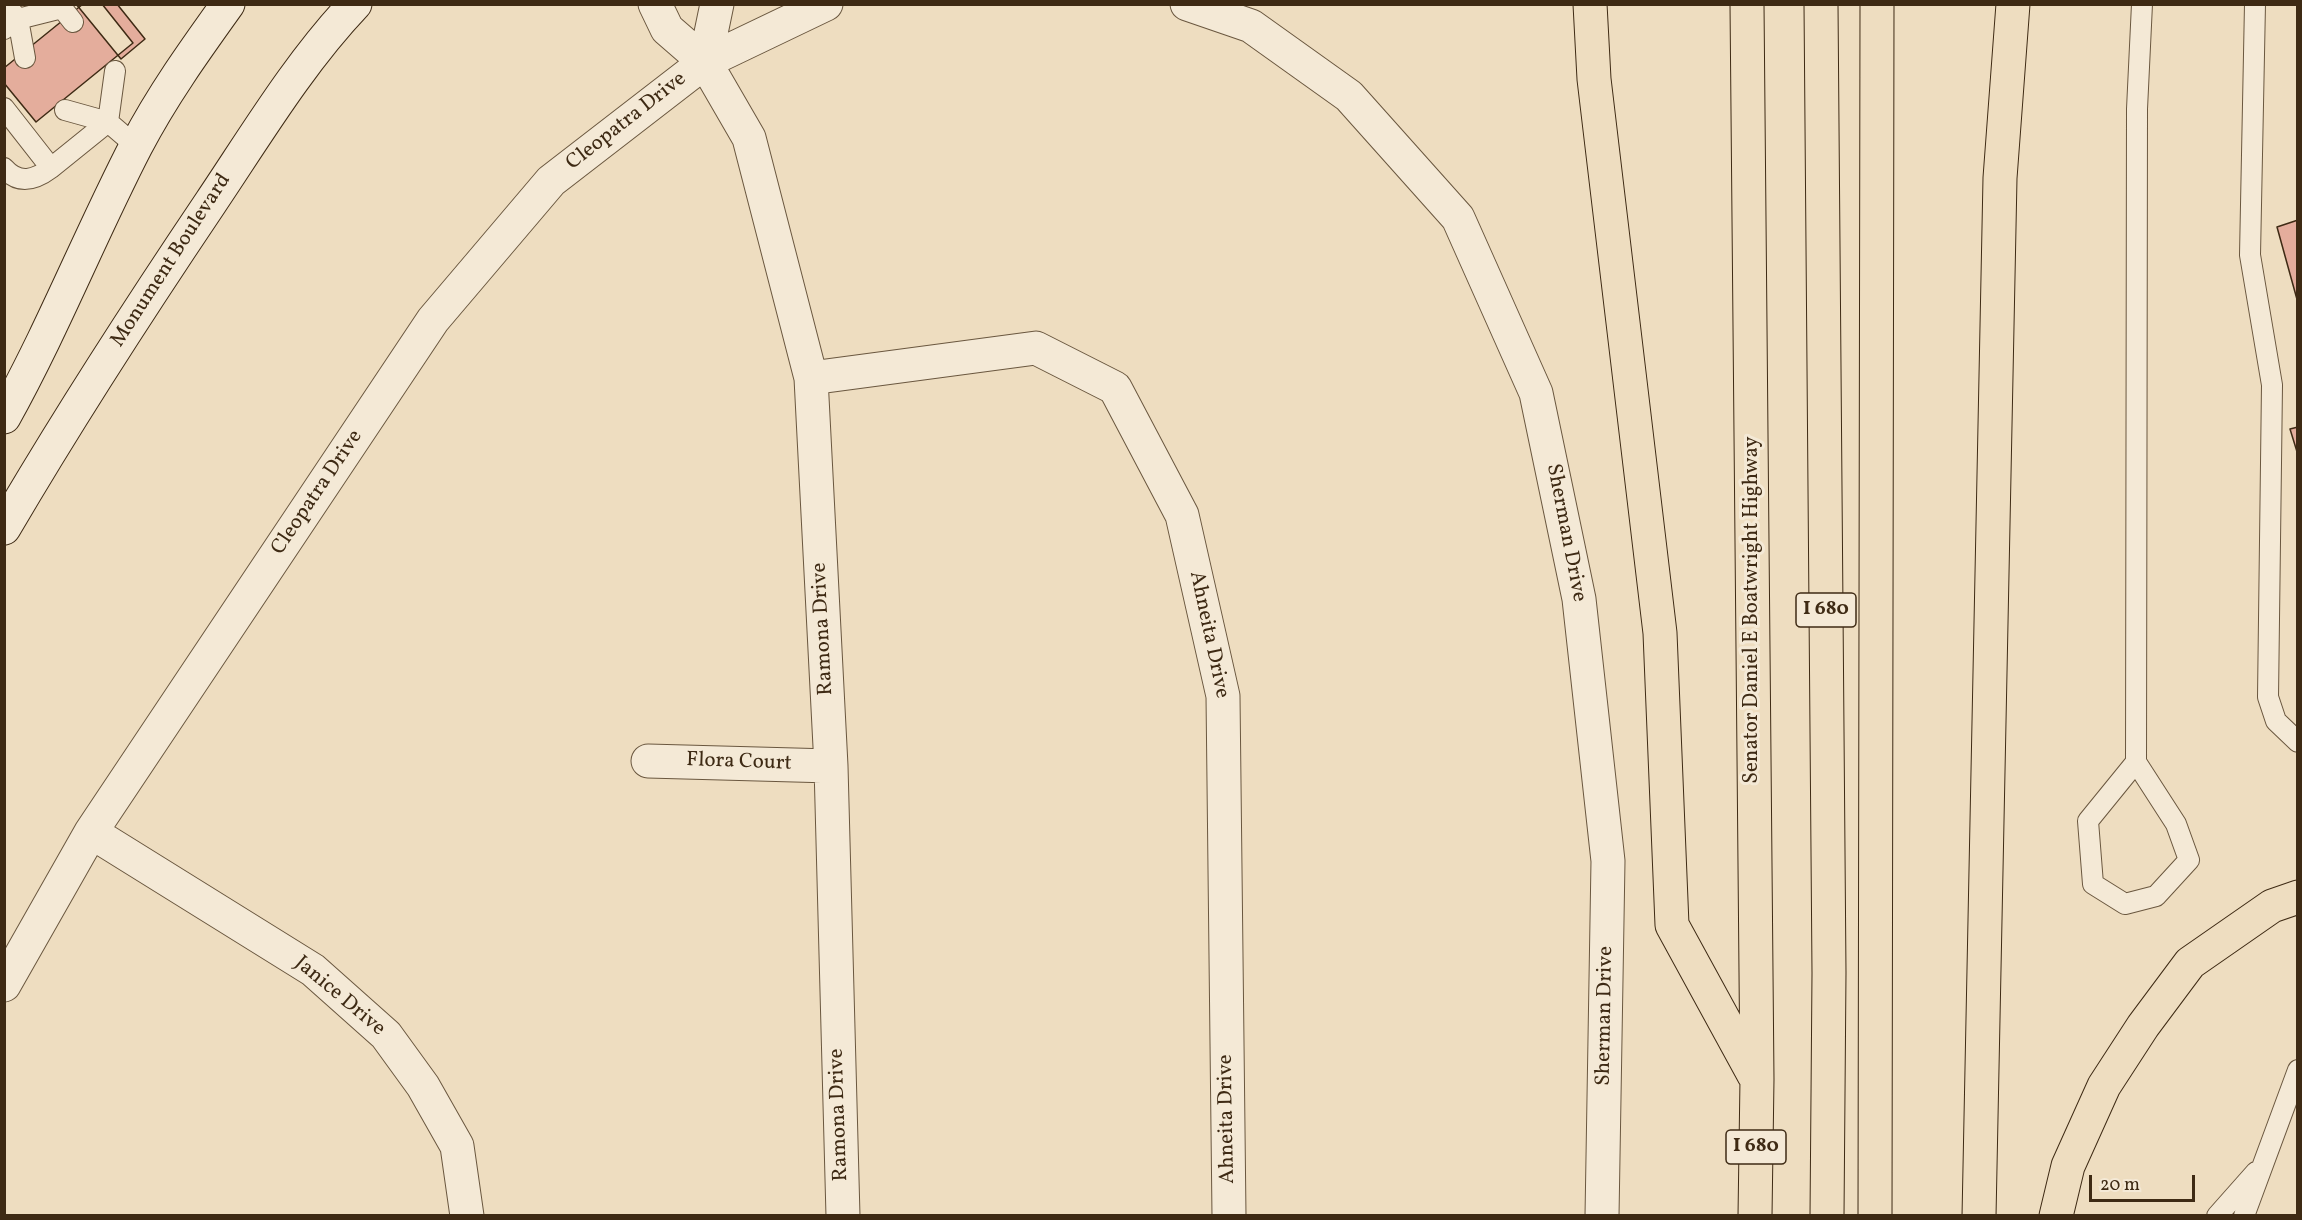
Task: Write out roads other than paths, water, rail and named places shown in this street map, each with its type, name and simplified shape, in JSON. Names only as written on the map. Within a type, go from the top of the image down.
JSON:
[{"type":"highway","points":[[1590,4],[1594,79],[1660,633],[1672,925],[1757,1079]]},
{"type":"highway","name":"Senator Daniel E Boatwright Highway","points":[[1748,4],[1757,1079],[1755,1215]]},
{"type":"highway","name":"I 680","points":[[1821,4],[1829,962],[1827,1215]]},
{"type":"highway","name":"I 680","points":[[1875,1215],[1877,4]]},
{"type":"highway","points":[[1979,1215],[2000,178],[2013,4]]},
{"type":"highway","points":[[2056,1215],[2068,1166],[2104,1086],[2143,1026],[2183,972],[2190,963],[2271,906],[2298,897]]},
{"type":"street","points":[[4,417],[81,266],[136,146],[182,69],[228,4]]},
{"type":"street","name":"Monument Boulevard","points":[[4,528],[52,446],[230,173],[332,29],[355,4]]},
{"type":"street","name":"Ramona Drive","points":[[655,4],[667,28],[705,62],[749,138],[811,378],[831,766],[843,1215]]},
{"type":"street","points":[[705,62],[717,4]]},
{"type":"street","points":[[705,62],[826,4]]},
{"type":"street","name":"Sherman Drive","points":[[1187,4],[1251,26],[1349,96],[1458,218],[1536,393],[1579,599],[1608,861],[1602,1215]]},
{"type":"street","name":"Cleopatra Drive","points":[[4,985],[91,832],[433,320],[551,181],[705,62]]},
{"type":"street","name":"Ahneita Drive","points":[[811,378],[1036,348],[1115,388],[1182,515],[1223,696],[1229,1215]]},
{"type":"street","name":"Flora Court","points":[[648,761],[831,766]]},
{"type":"street","name":"Janice Drive","points":[[91,832],[313,970],[386,1035],[423,1086],[457,1146],[467,1215]]},
{"type":"lane","points":[[2136,762],[2088,820],[2093,884],[2125,904],[2156,896],[2188,860],[2176,824],[2136,762],[2137,109],[2142,4]]},
{"type":"lane","points":[[2255,4],[2250,255],[2272,385],[2268,697],[2276,721],[2298,742]]},
{"type":"lane","points":[[25,58],[9,17],[62,8],[73,22]]},
{"type":"lane","points":[[4,168],[9,174],[26,181],[37,179],[108,122],[115,70]]},
{"type":"lane","points":[[4,108],[51,168]]},
{"type":"lane","points":[[65,110],[108,122],[136,146]]},
{"type":"lane","points":[[2244,1215],[2298,1070]]},
{"type":"lane","points":[[2217,1215],[2262,1166]]}]
